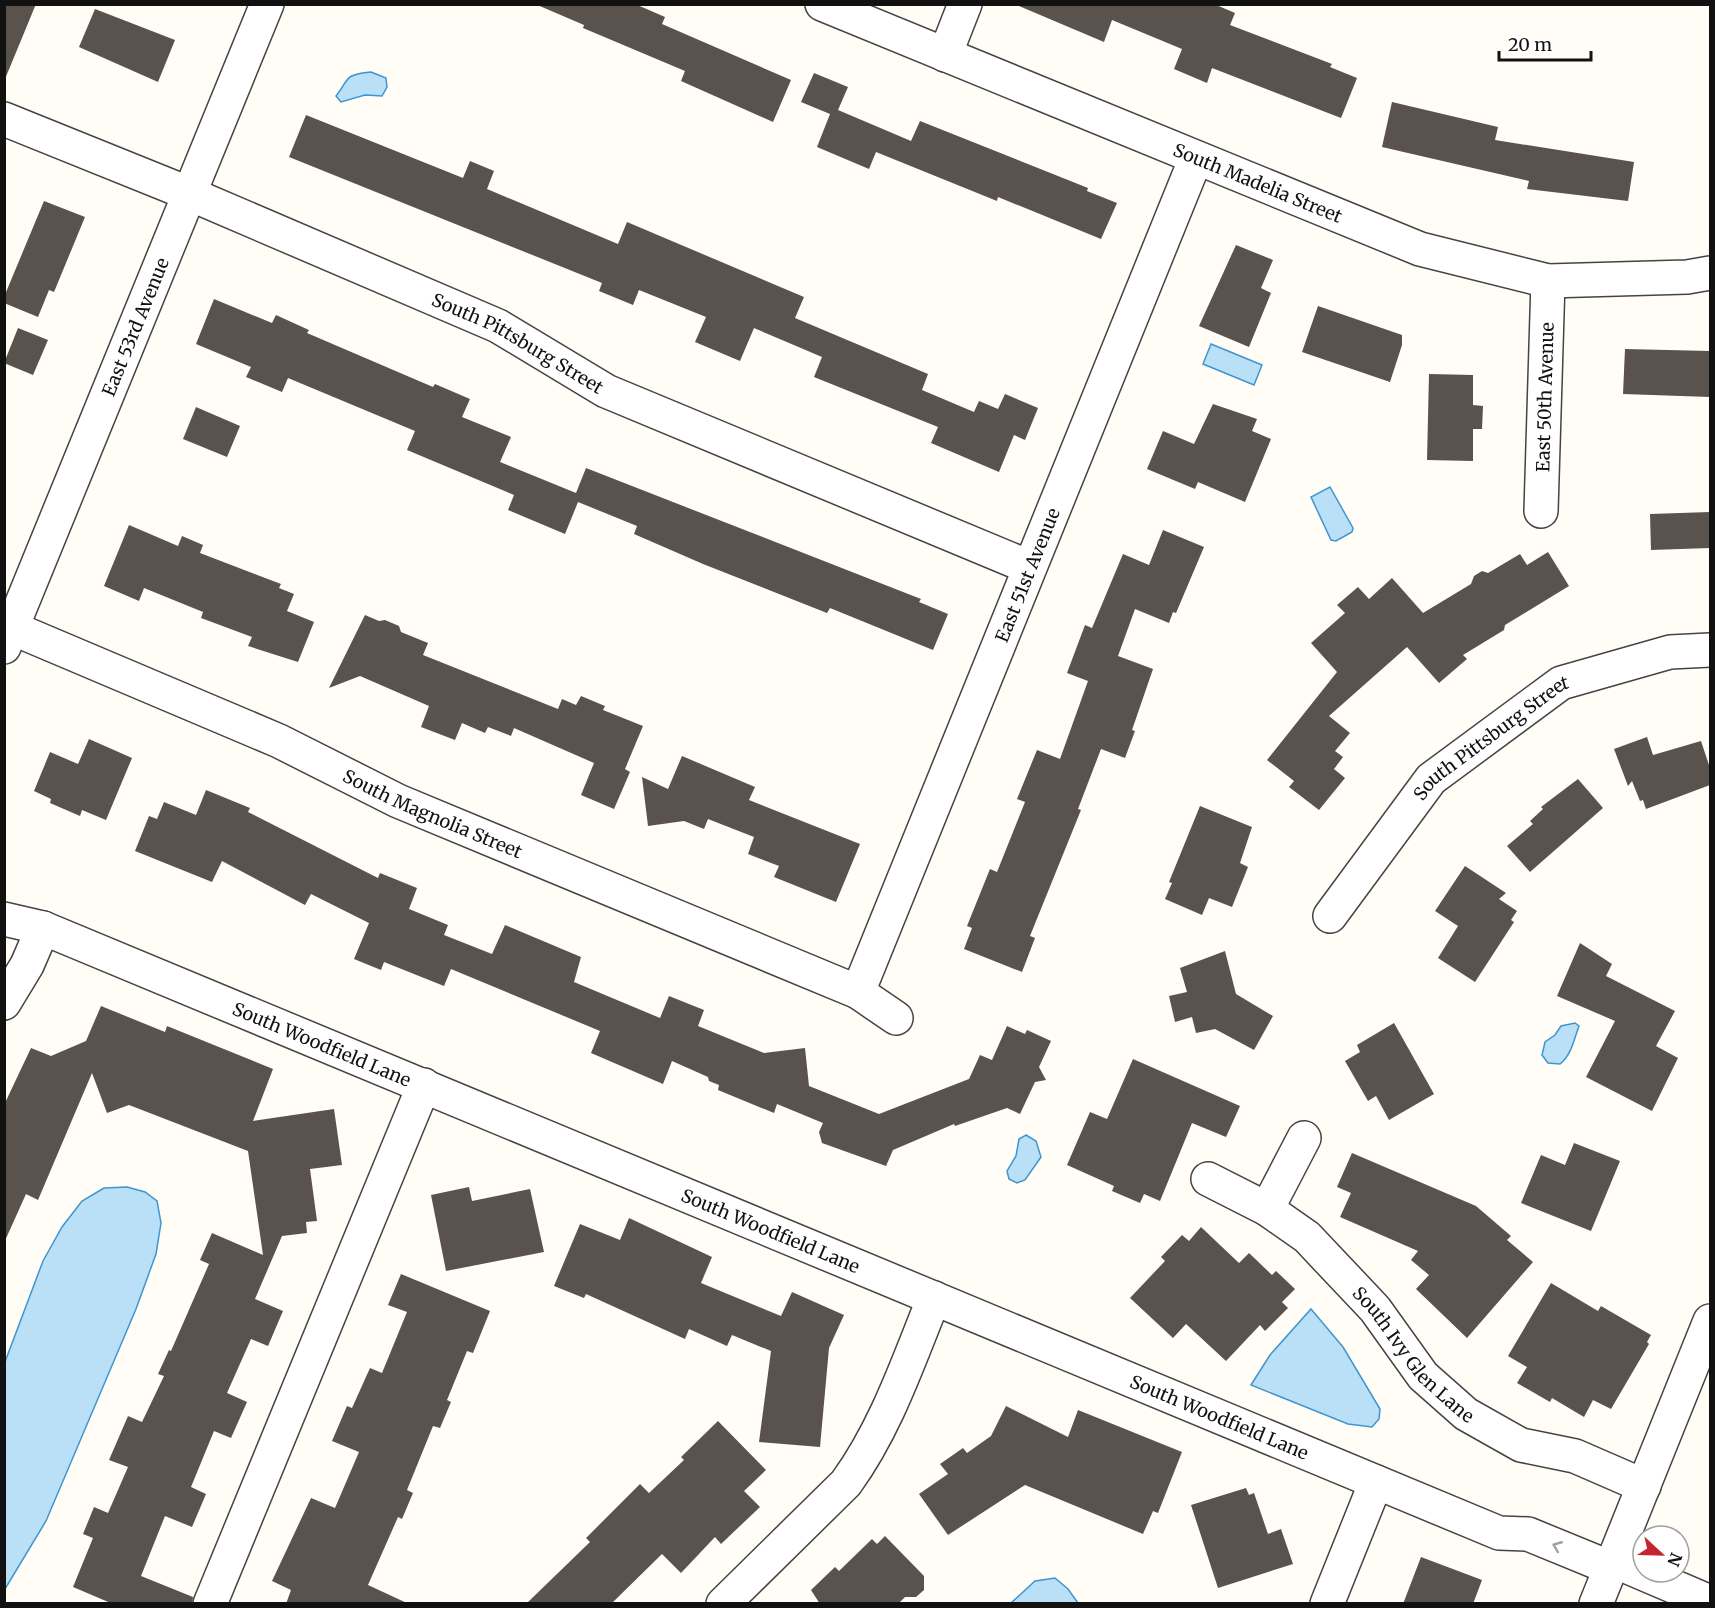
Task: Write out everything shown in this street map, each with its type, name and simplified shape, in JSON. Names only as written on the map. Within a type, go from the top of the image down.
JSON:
[{"type":"street","name":"East 53rd Avenue","points":[[8,638],[267,4]]},
{"type":"street","name":"South Madelia Street","points":[[822,4],[1420,249],[1548,281],[1687,276],[1710,273]]},
{"type":"street","points":[[945,55],[965,4]]},
{"type":"street","name":"South Pittsburg Street","points":[[4,119],[190,194],[498,326],[606,391],[1029,567]]},
{"type":"street","name":"East 51st Avenue","points":[[858,992],[1196,158]]},
{"type":"street","name":"East 50th Avenue","points":[[1541,511],[1548,281]]},
{"type":"street","name":"South Magnolia Street","points":[[8,638],[279,741],[398,801],[858,992],[896,1018]]},
{"type":"street","name":"South Pittsburg Street","points":[[1330,916],[1431,779],[1561,684],[1670,652],[1710,650]]},
{"type":"street","name":"South Woodfield Lane","points":[[4,902],[43,928]]},
{"type":"street","name":"South Woodfield Lane","points":[[4,919],[43,928],[1499,1533],[1528,1534],[1606,1580],[1710,1602]]},
{"type":"street","points":[[4,1003],[27,965],[43,928]]},
{"type":"street","points":[[210,1604],[424,1086]]},
{"type":"street","points":[[1267,1209],[1304,1138]]},
{"type":"street","name":"South Ivy Glen Lane","points":[[1208,1179],[1267,1209],[1307,1237],[1344,1274],[1375,1310],[1423,1376],[1466,1414],[1521,1445],[1575,1456],[1644,1486]]},
{"type":"street","points":[[723,1604],[846,1484],[861,1462],[885,1417],[934,1298]]},
{"type":"street","points":[[1606,1580],[1710,1322]]},
{"type":"street","points":[[1327,1604],[1376,1482]]},
{"type":"water","points":[[371,72],[386,78],[387,87],[382,96],[365,95],[341,102],[336,96],[351,76]]},
{"type":"water","points":[[1211,344],[1262,365],[1254,385],[1203,364]]},
{"type":"water","points":[[1330,487],[1353,528],[1352,532],[1336,541],[1331,540],[1311,497]]},
{"type":"water","points":[[1575,1023],[1579,1026],[1567,1056],[1560,1064],[1548,1063],[1542,1055],[1545,1042],[1555,1035],[1561,1026]]},
{"type":"water","points":[[1026,1135],[1036,1141],[1041,1157],[1025,1180],[1017,1183],[1009,1179],[1007,1171],[1016,1156],[1019,1139]]},
{"type":"water","points":[[127,1187],[145,1192],[157,1201],[161,1223],[156,1254],[136,1309],[46,1521],[5,1589],[5,1362],[43,1261],[62,1227],[82,1201],[104,1188]]},
{"type":"water","points":[[1311,1309],[1343,1347],[1380,1409],[1379,1419],[1372,1427],[1348,1424],[1251,1385],[1270,1355]]},
{"type":"water","points":[[1055,1578],[1068,1589],[1078,1603],[1011,1603],[1035,1581]]},
{"type":"building","points":[[4,4],[36,4],[5,79],[4,79]]},
{"type":"building","points":[[535,4],[635,4],[665,17],[662,24],[791,80],[773,122],[681,81],[685,71],[583,28],[584,25]]},
{"type":"building","points":[[1014,4],[1214,4],[1235,13],[1230,25],[1332,64],[1330,67],[1357,78],[1341,118],[1212,68],[1207,83],[1174,69],[1182,49],[1112,20],[1104,42]]},
{"type":"building","points":[[95,9],[175,40],[158,82],[79,47]]},
{"type":"building","points":[[814,73],[848,87],[838,110],[911,141],[920,121],[1088,188],[1087,191],[1117,203],[1101,239],[998,197],[997,201],[876,152],[869,169],[817,147],[830,114],[801,102]]},
{"type":"building","points":[[1392,102],[1498,127],[1495,140],[1634,162],[1628,201],[1527,189],[1529,181],[1382,147]]},
{"type":"building","points":[[306,115],[463,178],[470,161],[494,171],[487,189],[618,244],[627,222],[804,297],[795,318],[928,374],[922,390],[974,412],[979,401],[998,409],[1005,394],[1038,408],[1025,440],[1014,435],[999,472],[931,443],[938,427],[814,377],[822,357],[754,328],[740,361],[695,342],[706,317],[639,290],[633,305],[599,291],[602,283],[289,157]]},
{"type":"building","points":[[44,201],[85,217],[54,292],[49,290],[38,317],[4,303],[4,297]]},
{"type":"building","points":[[1236,245],[1273,260],[1261,288],[1271,293],[1249,347],[1199,326]]},
{"type":"building","points":[[214,299],[272,323],[276,315],[309,330],[307,333],[433,387],[435,384],[470,399],[462,417],[511,437],[500,462],[576,493],[586,468],[921,599],[919,602],[948,614],[933,650],[830,608],[827,613],[703,564],[634,534],[637,526],[578,502],[565,534],[508,510],[514,495],[407,450],[415,431],[288,378],[282,392],[246,377],[251,367],[196,344]]},
{"type":"building","points":[[1318,306],[1402,335],[1402,345],[1390,382],[1302,352]]},
{"type":"building","points":[[18,328],[48,340],[33,375],[4,363]]},
{"type":"building","points":[[1625,349],[1710,351],[1710,397],[1623,394]]},
{"type":"building","points":[[1429,374],[1473,375],[1473,405],[1483,406],[1482,429],[1473,429],[1473,461],[1427,460]]},
{"type":"building","points":[[1213,404],[1257,419],[1252,431],[1271,439],[1245,502],[1198,482],[1195,489],[1147,469],[1163,431],[1194,444]]},
{"type":"building","points":[[196,407],[240,426],[227,457],[183,439]]},
{"type":"building","points":[[1710,512],[1710,548],[1651,550],[1650,514]]},
{"type":"building","points":[[129,525],[178,546],[182,536],[203,545],[200,553],[281,584],[279,588],[294,594],[287,611],[314,622],[298,662],[248,646],[252,637],[201,618],[203,612],[144,588],[139,601],[104,586]]},
{"type":"building","points":[[1163,530],[1204,547],[1176,613],[1173,612],[1169,623],[1135,609],[1118,656],[1153,669],[1132,730],[1135,731],[1125,758],[1101,749],[1078,809],[1081,810],[1030,936],[1035,938],[1022,972],[964,949],[972,928],[967,926],[990,869],[997,872],[1025,802],[1017,799],[1037,750],[1060,759],[1088,681],[1067,673],[1085,625],[1092,628],[1123,554],[1149,565]]},
{"type":"building","points":[[1548,552],[1569,586],[1505,625],[1504,630],[1463,655],[1467,659],[1439,683],[1407,647],[1329,716],[1350,733],[1335,751],[1343,757],[1334,769],[1345,778],[1319,810],[1289,787],[1294,781],[1267,760],[1337,672],[1311,643],[1345,613],[1337,605],[1358,587],[1369,599],[1392,578],[1423,613],[1471,584],[1474,576],[1482,571],[1488,573],[1520,554],[1527,565]]},
{"type":"building","points":[[365,615],[399,626],[401,632],[428,643],[423,655],[558,709],[562,699],[576,705],[581,696],[605,706],[603,710],[643,726],[625,769],[630,772],[614,809],[581,795],[594,763],[514,728],[511,736],[488,727],[485,733],[462,723],[455,740],[421,727],[429,706],[360,676],[329,688]]},
{"type":"building","points":[[1647,737],[1653,755],[1701,741],[1710,768],[1710,785],[1646,809],[1632,781],[1628,786],[1614,749]]},
{"type":"building","points":[[89,739],[132,758],[106,820],[82,810],[80,816],[50,803],[51,799],[34,791],[50,752],[78,764]]},
{"type":"building","points":[[682,756],[755,787],[749,800],[860,844],[836,902],[774,877],[779,866],[748,854],[754,837],[708,819],[704,829],[684,821],[648,826],[642,777],[668,789]]},
{"type":"building","points":[[1578,779],[1603,808],[1530,872],[1507,846],[1533,824],[1530,821],[1543,809],[1541,807]]},
{"type":"building","points":[[206,790],[250,808],[248,812],[378,878],[380,873],[417,888],[409,909],[448,925],[444,935],[492,954],[505,925],[581,957],[574,982],[660,1018],[669,996],[704,1010],[698,1026],[764,1053],[805,1048],[809,1086],[879,1114],[969,1079],[980,1055],[992,1060],[1007,1026],[1025,1034],[1027,1030],[1051,1041],[1039,1067],[1046,1080],[1035,1082],[1020,1114],[1007,1108],[955,1126],[954,1124],[893,1150],[886,1166],[822,1143],[819,1132],[823,1123],[777,1104],[774,1113],[718,1090],[719,1085],[709,1081],[708,1077],[672,1061],[663,1084],[591,1053],[600,1031],[451,969],[444,986],[384,962],[381,970],[354,959],[369,923],[311,894],[305,905],[222,861],[212,882],[135,851],[149,816],[157,819],[164,802],[196,815]]},
{"type":"building","points":[[1200,806],[1252,827],[1240,863],[1248,867],[1232,907],[1209,898],[1202,915],[1165,899],[1172,883],[1169,882]]},
{"type":"building","points":[[1465,866],[1506,893],[1499,899],[1517,911],[1511,920],[1514,922],[1475,982],[1438,958],[1458,926],[1435,911]]},
{"type":"building","points":[[1580,943],[1612,964],[1606,976],[1675,1011],[1656,1046],[1678,1058],[1652,1111],[1586,1077],[1615,1021],[1557,996]]},
{"type":"building","points":[[1225,951],[1236,994],[1273,1016],[1254,1050],[1215,1029],[1196,1033],[1192,1017],[1175,1022],[1169,996],[1187,992],[1180,968]]},
{"type":"building","points":[[101,1006],[165,1032],[167,1026],[273,1069],[253,1121],[334,1109],[342,1165],[310,1169],[317,1221],[306,1222],[307,1233],[282,1236],[255,1299],[283,1311],[268,1346],[251,1339],[227,1393],[247,1402],[231,1438],[214,1431],[191,1487],[206,1494],[192,1527],[165,1516],[141,1576],[193,1597],[192,1604],[113,1604],[73,1587],[93,1538],[83,1534],[94,1507],[108,1513],[128,1467],[109,1460],[128,1416],[142,1422],[164,1376],[158,1374],[169,1350],[171,1351],[209,1264],[200,1260],[212,1233],[263,1255],[248,1151],[129,1105],[107,1113],[92,1073],[38,1200],[26,1194],[4,1243],[4,1105],[31,1048],[51,1056],[86,1041]]},
{"type":"building","points":[[1394,1023],[1434,1094],[1389,1120],[1376,1096],[1368,1101],[1345,1061],[1360,1052],[1357,1045]]},
{"type":"building","points":[[1133,1059],[1240,1106],[1226,1137],[1192,1123],[1160,1201],[1144,1194],[1140,1203],[1112,1191],[1114,1186],[1067,1165],[1090,1112],[1107,1119]]},
{"type":"building","points":[[1574,1143],[1620,1161],[1591,1231],[1521,1203],[1541,1155],[1565,1165]]},
{"type":"building","points":[[1352,1153],[1476,1206],[1511,1236],[1507,1240],[1533,1262],[1467,1338],[1416,1289],[1429,1275],[1411,1260],[1418,1251],[1340,1217],[1351,1193],[1337,1187]]},
{"type":"building","points":[[469,1187],[472,1201],[530,1189],[544,1252],[446,1271],[431,1195]]},
{"type":"building","points":[[629,1218],[712,1257],[701,1283],[781,1316],[792,1292],[844,1315],[829,1348],[820,1447],[759,1442],[771,1351],[732,1335],[727,1346],[689,1329],[685,1339],[586,1294],[584,1298],[554,1286],[580,1224],[620,1240]]},
{"type":"building","points":[[1201,1227],[1239,1263],[1249,1253],[1272,1275],[1276,1271],[1295,1289],[1282,1302],[1288,1308],[1265,1331],[1260,1325],[1226,1361],[1186,1324],[1173,1338],[1130,1298],[1165,1261],[1161,1257],[1182,1235],[1189,1241]]},
{"type":"building","points":[[401,1274],[490,1311],[473,1353],[467,1351],[447,1400],[451,1402],[440,1428],[433,1426],[407,1490],[413,1493],[402,1519],[398,1517],[368,1585],[409,1604],[286,1604],[291,1590],[272,1581],[311,1498],[335,1508],[359,1452],[332,1441],[347,1406],[352,1408],[370,1368],[382,1373],[407,1312],[388,1305]]},
{"type":"building","points":[[1551,1283],[1598,1311],[1601,1306],[1651,1335],[1647,1342],[1649,1344],[1611,1409],[1593,1400],[1584,1417],[1552,1398],[1550,1402],[1517,1383],[1527,1367],[1508,1356]]},
{"type":"building","points":[[1006,1406],[1068,1437],[1078,1410],[1182,1452],[1158,1513],[1153,1511],[1143,1534],[1025,1485],[948,1535],[919,1494],[948,1474],[940,1464],[963,1448],[967,1453],[991,1436]]},
{"type":"building","points":[[718,1421],[766,1470],[744,1491],[760,1507],[721,1544],[715,1537],[681,1573],[662,1554],[611,1604],[526,1604],[590,1542],[586,1538],[640,1484],[649,1493],[684,1460],[681,1457]]},
{"type":"building","points":[[1246,1488],[1249,1495],[1254,1493],[1268,1534],[1281,1529],[1293,1564],[1218,1588],[1191,1505]]},
{"type":"building","points":[[885,1536],[924,1576],[924,1590],[916,1597],[905,1597],[898,1604],[820,1604],[811,1590],[835,1567],[839,1571],[872,1539],[877,1544]]},
{"type":"building","points":[[1421,1557],[1482,1580],[1473,1604],[1403,1604]]}]
